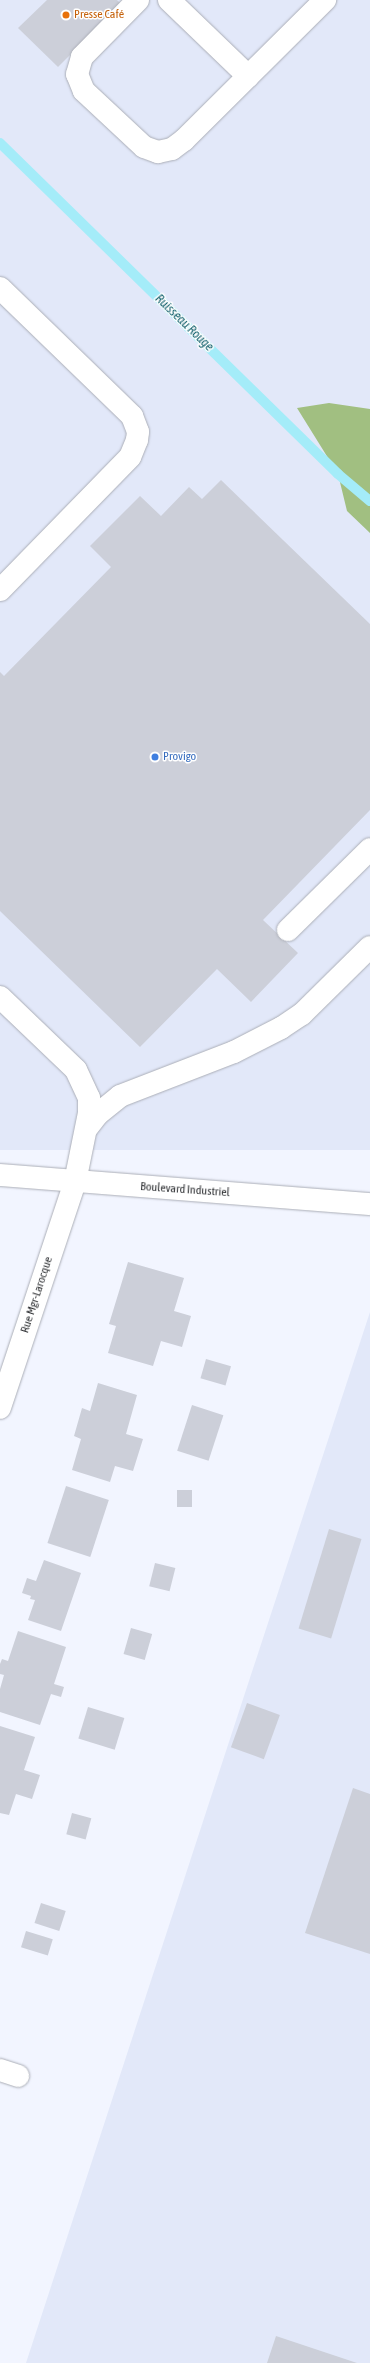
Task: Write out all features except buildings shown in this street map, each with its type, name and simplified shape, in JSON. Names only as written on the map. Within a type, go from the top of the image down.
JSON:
[{"type":"street","points":[[138,0],[82,57],[77,68],[78,80],[84,91],[144,147],[158,152],[165,151],[184,140],[324,0]]},
{"type":"street","points":[[169,0],[248,76]]},
{"type":"street","points":[[0,288],[132,416],[138,432],[137,440],[130,457],[0,590]]},
{"type":"street","points":[[288,930],[370,849]]},
{"type":"street","points":[[87,1128],[98,1114],[120,1096],[234,1052],[282,1028],[302,1014],[370,947]]},
{"type":"street","name":"Rue Mgr-Larocque","points":[[0,997],[76,1070],[89,1098],[87,1128],[75,1182],[0,1408]]},
{"type":"street","name":"Boulevard Industriel","points":[[0,1175],[370,1204]]},
{"type":"shaded area","points":[[0,0],[370,0],[370,1150],[0,1150]]},
{"type":"shaded area","points":[[370,1312],[370,2363],[26,2363],[227,1748]]},
{"type":"green space","points":[[329,403],[370,409],[370,533],[347,511],[338,474],[297,408]]},
{"type":"waterway","name":"Ruisseau Rouge","points":[[0,143],[338,474],[370,501]]},
{"type":"place","name":"Presse Café","points":[[66,15]]},
{"type":"place","name":"Provigo","points":[[155,757]]}]
